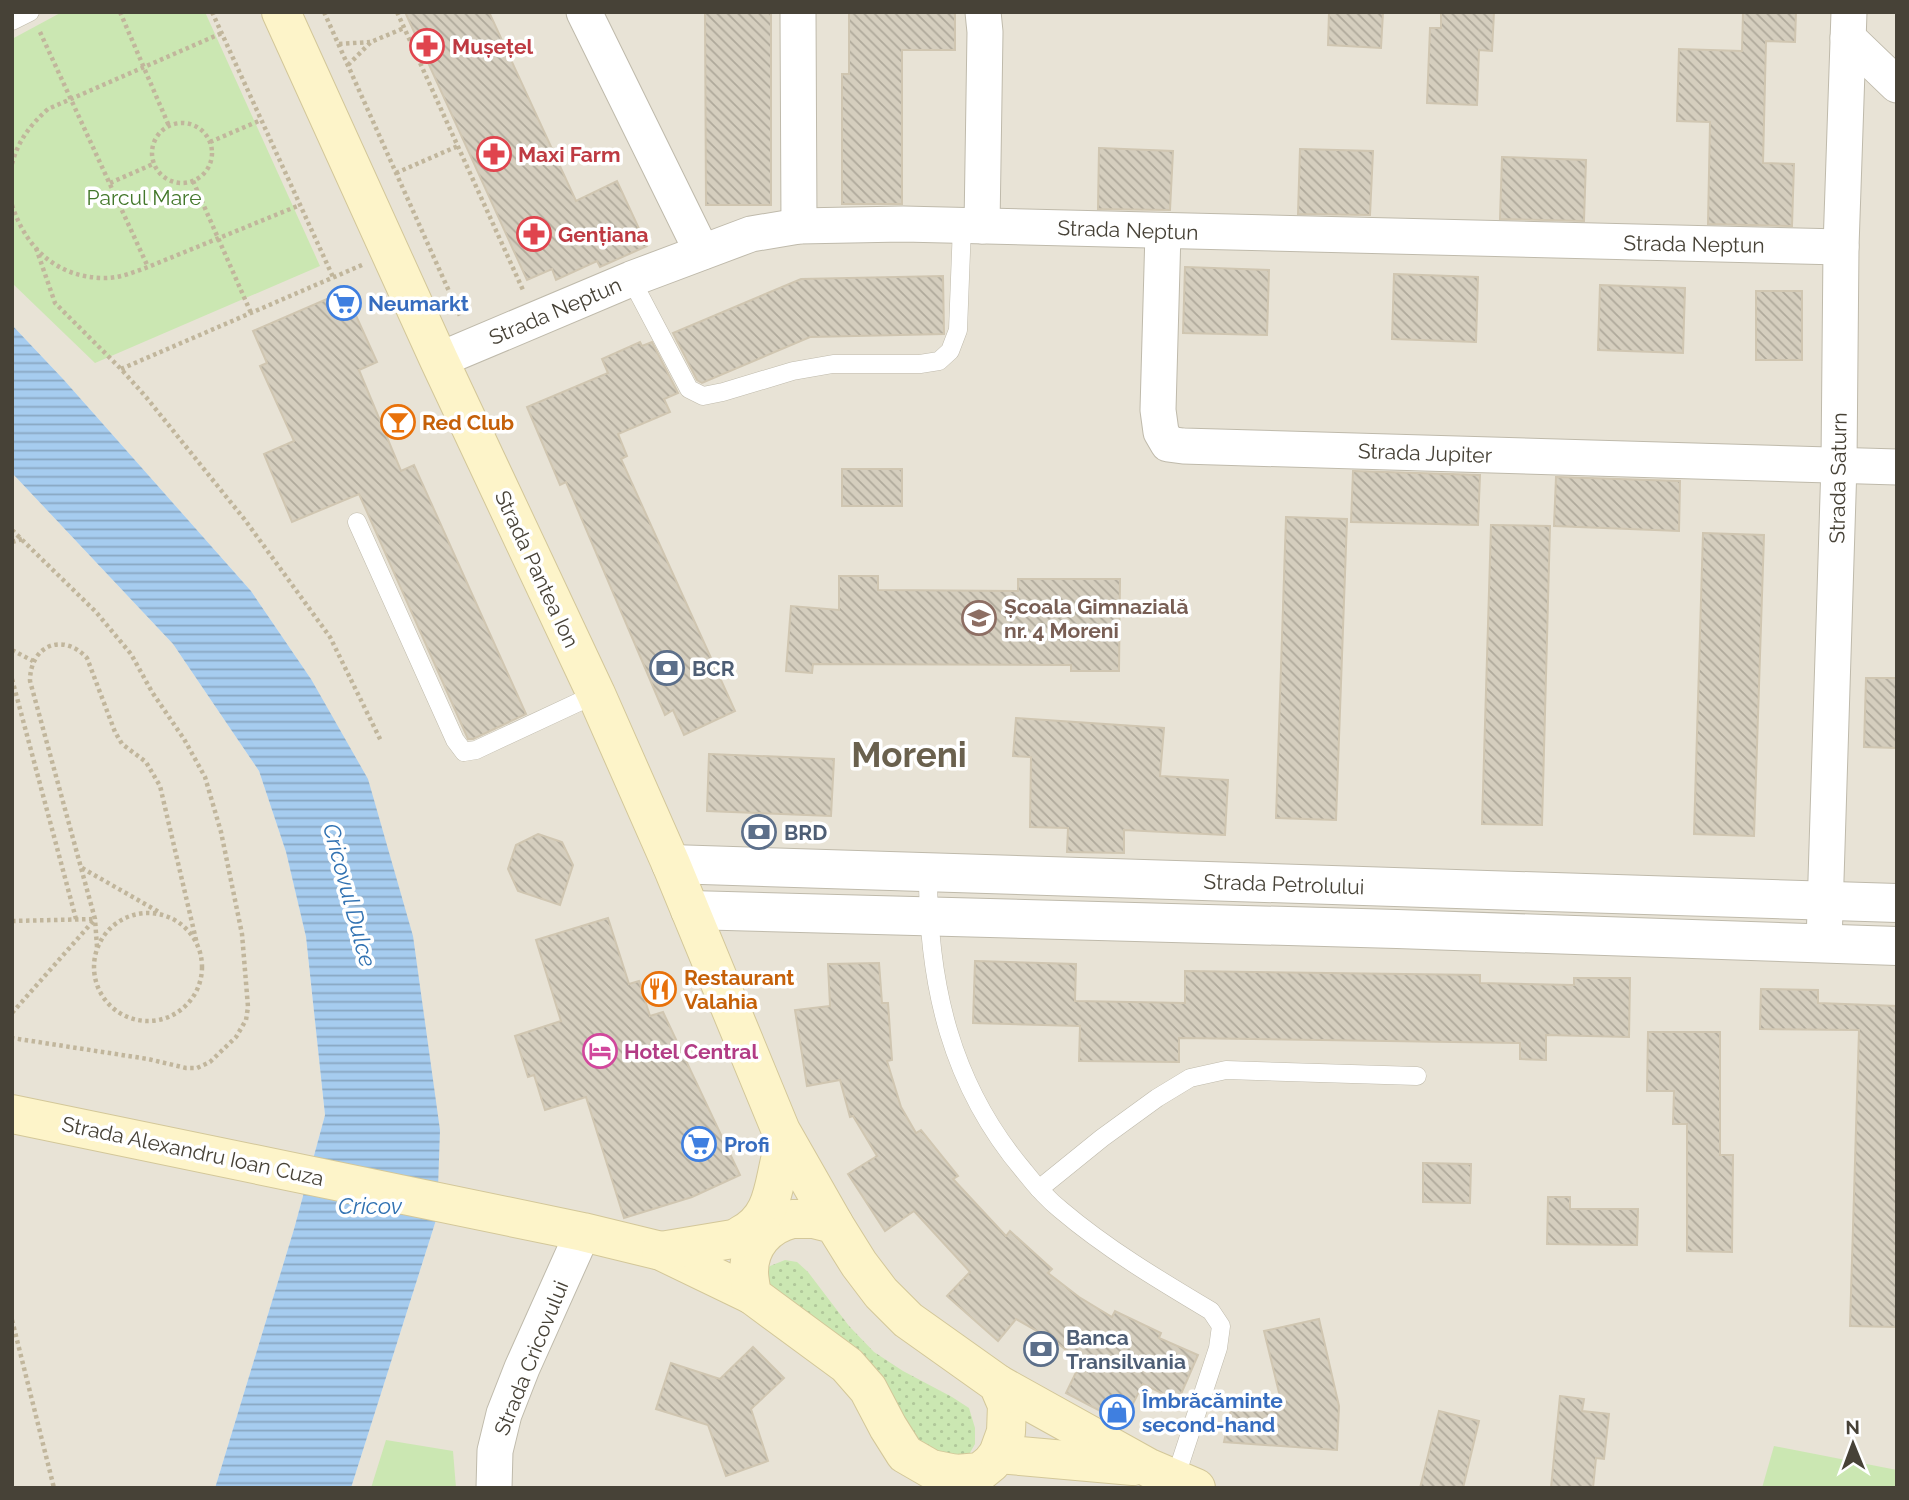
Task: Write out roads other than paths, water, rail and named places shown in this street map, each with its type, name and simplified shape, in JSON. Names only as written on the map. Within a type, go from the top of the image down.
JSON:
[{"type":"main road","name":"Strada Pantea Ion","points":[[281,12],[390,253],[456,353],[596,694],[690,910],[781,1146],[859,1264],[881,1293],[908,1320],[998,1384],[1173,1478]]},
{"type":"main road","name":"Strada Alexandru Ioan Cuza","points":[[12,1114],[583,1232],[661,1251],[752,1295],[847,1365],[868,1389],[911,1471]]},
{"type":"main road","name":"Strada Pantea Ion","points":[[758,1232],[781,1146]]},
{"type":"main road","points":[[752,1295],[749,1270],[758,1232],[757,1224],[767,1212],[781,1146]]},
{"type":"main road","name":"Strada Alexandru Ioan Cuza","points":[[661,1251],[758,1232],[792,1219],[814,1219],[834,1224]]},
{"type":"main road","points":[[989,1475],[1006,1432],[1007,1405],[998,1384]]},
{"type":"main road","points":[[911,1471],[931,1469],[956,1474],[989,1475],[1025,1469],[1051,1458],[1173,1478]]},
{"type":"street","points":[[584,12],[702,252]]},
{"type":"street","points":[[798,12],[799,226]]},
{"type":"street","points":[[972,226],[985,32],[983,12]]},
{"type":"street","points":[[1848,25],[1897,85]]},
{"type":"street","name":"Strada Saturn","points":[[1824,943],[1839,464],[1848,25]]},
{"type":"street","name":"Strada Neptun","points":[[456,353],[702,252],[751,234],[799,226],[903,224],[1842,247]]},
{"type":"street","name":"Strada Jupiter","points":[[1163,232],[1158,410],[1161,432],[1168,444],[1897,467]]},
{"type":"street","name":"Strada Petrolului","points":[[671,864],[1897,903]]},
{"type":"street","points":[[1397,929],[1398,887]]},
{"type":"street","name":"Strada Petrolului","points":[[690,910],[1897,946]]},
{"type":"street","name":"Strada Cricovului","points":[[494,1488],[495,1451],[504,1414],[583,1232]]},
{"type":"lane","points":[[12,21],[34,20]]},
{"type":"lane","points":[[631,279],[689,389],[703,396],[793,371],[833,364],[939,361],[950,351],[958,330],[972,226]]},
{"type":"lane","points":[[357,523],[455,740],[464,752],[476,751],[596,694]]},
{"type":"lane","points":[[928,874],[928,916],[940,999],[950,1040],[963,1076],[985,1119],[1012,1158],[1059,1208],[1110,1248],[1211,1311],[1220,1326],[1218,1348],[1173,1478]]},
{"type":"lane","points":[[1039,1189],[1113,1130],[1190,1078],[1226,1070],[1417,1076]]},
{"type":"water","name":"Cricov","points":[[12,325],[251,591],[311,679],[368,779],[413,936],[440,1130],[437,1217],[351,1488],[215,1488],[294,1229],[325,1115],[306,937],[286,852],[259,771],[173,644],[12,473]]},
{"type":"place","name":"Mușețel","points":[[427,46]]},
{"type":"place","name":"Maxi Farm","points":[[494,154]]},
{"type":"place","name":"Gențiana","points":[[534,234]]},
{"type":"place","name":"Neumarkt","points":[[344,303]]},
{"type":"place","name":"Red Club","points":[[398,422]]},
{"type":"place","name":"Școala Gimnazială nr. 4 Moreni","points":[[979,618]]},
{"type":"place","name":"BCR","points":[[667,668]]},
{"type":"place","name":"BRD","points":[[759,832]]},
{"type":"place","name":"Restaurant Valahia","points":[[659,989]]},
{"type":"place","name":"Hotel Central","points":[[600,1051]]},
{"type":"place","name":"Profi","points":[[699,1144]]},
{"type":"place","name":"Banca Transilvania","points":[[1041,1349]]},
{"type":"place","name":"Îmbrăcăminte second-hand","points":[[1117,1412]]},
{"type":"district","name":"Moreni","points":[[909,754]]},
{"type":"park label","name":"Parcul Mare","points":[[144,197]]},
{"type":"water label","name":"Cricovul Dulce","points":[[350,895]]}]
